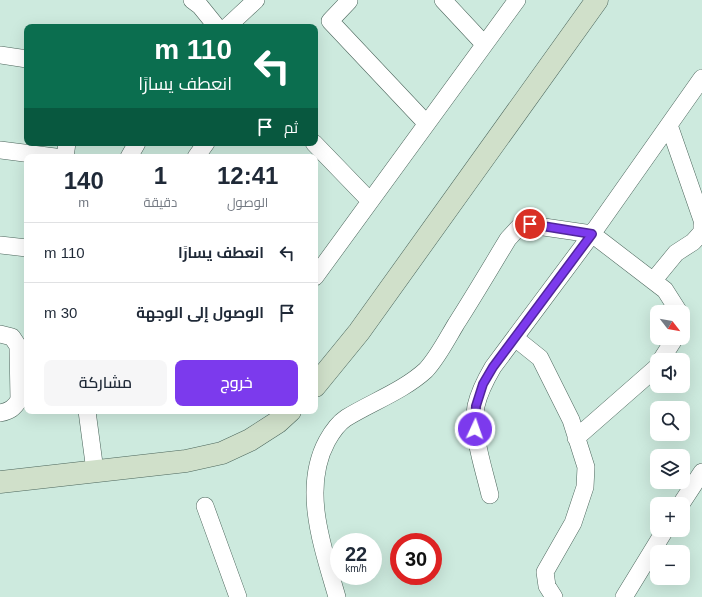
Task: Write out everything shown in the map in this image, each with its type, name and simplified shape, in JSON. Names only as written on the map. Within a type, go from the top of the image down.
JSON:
[{"type":"street","points":[[192,0],[200,6],[215,24]]},
{"type":"street","points":[[230,24],[256,0]]},
{"type":"street","points":[[443,0],[484,44]]},
{"type":"street","points":[[318,273],[516,0]]},
{"type":"street","points":[[318,382],[359,332],[597,0]]},
{"type":"street","points":[[349,1],[330,21],[426,123]]},
{"type":"street","points":[[0,55],[24,59]]},
{"type":"street","points":[[490,495],[475,429],[476,406],[483,384],[493,367],[592,234],[702,78]]},
{"type":"street","points":[[669,125],[702,220]]},
{"type":"street","points":[[317,146],[370,201]]},
{"type":"street","points":[[0,150],[31,154]]},
{"type":"street","points":[[336,597],[320,536],[315,498],[316,470],[322,449],[333,430],[345,419],[414,380],[428,368],[508,239],[519,227],[530,224],[592,234],[665,290],[675,305]]},
{"type":"street","points":[[653,281],[676,253],[693,242],[702,232],[702,225]]},
{"type":"street","points":[[0,245],[24,248]]},
{"type":"street","points":[[0,334],[12,337],[18,346],[19,400],[15,407],[0,413]]},
{"type":"street","points":[[515,338],[540,358],[571,420],[586,467],[585,487],[573,523],[545,572],[547,586],[554,597]]},
{"type":"street","points":[[576,438],[650,373]]},
{"type":"street","points":[[87,414],[95,471]]},
{"type":"street","points":[[0,482],[186,461],[222,453],[250,440],[278,422],[287,414]]},
{"type":"street","points":[[686,497],[702,472]]},
{"type":"street","points":[[205,506],[238,597]]},
{"type":"street","points":[[624,597],[662,537]]},
{"type":"route","points":[[475,429],[476,406],[483,384],[493,367],[592,234],[530,224]]}]
